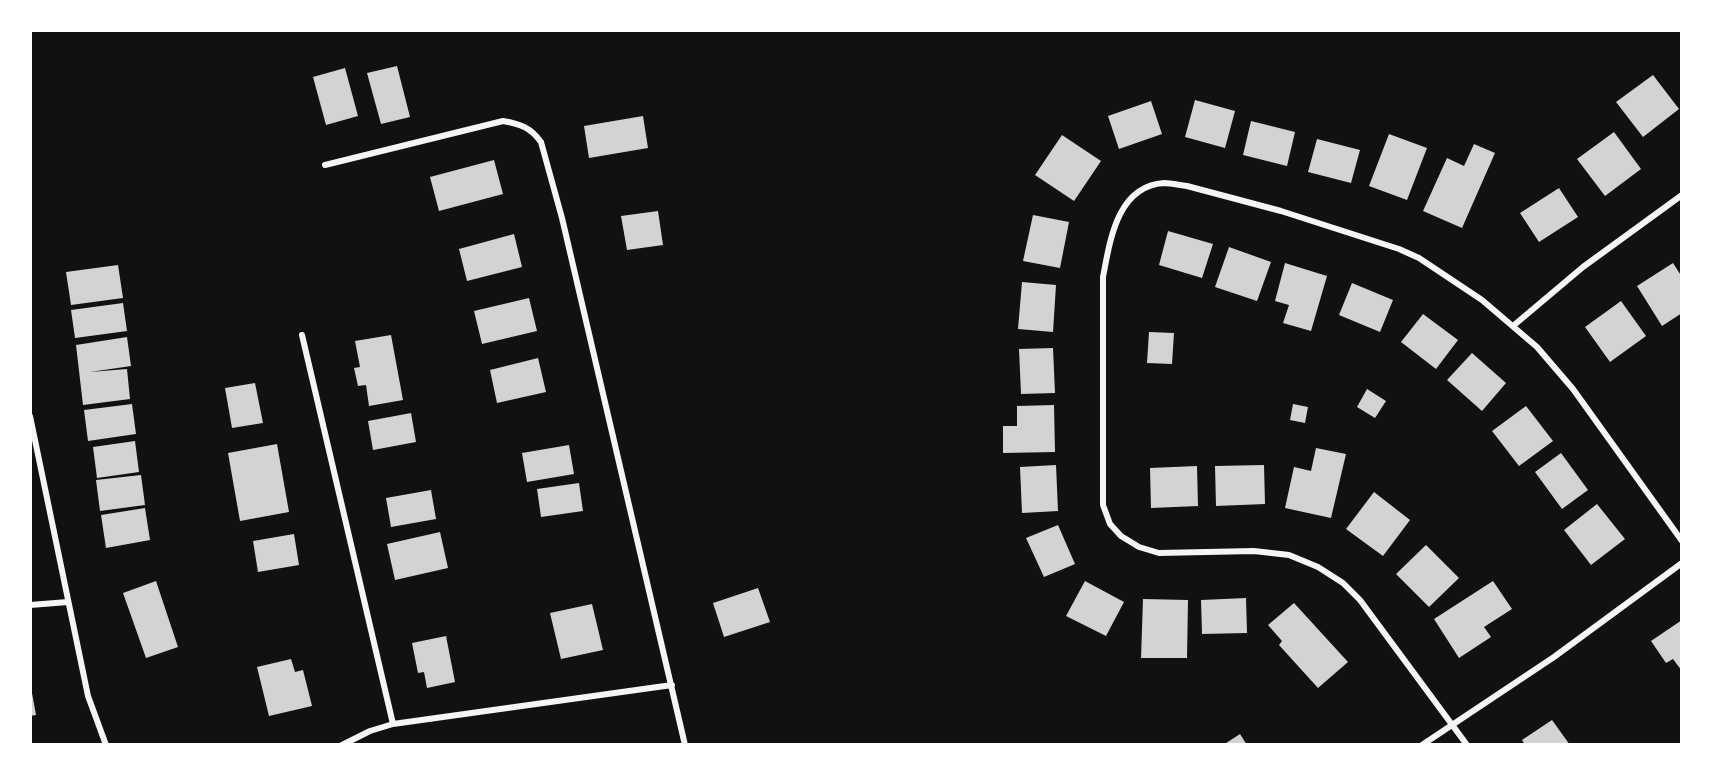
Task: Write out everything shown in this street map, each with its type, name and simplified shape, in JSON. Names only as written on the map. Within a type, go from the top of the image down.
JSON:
[{"type":"street","points":[[326,165],[503,121],[521,124],[534,133],[541,142],[562,218],[614,449],[685,745]]},
{"type":"street","points":[[1467,745],[1360,600],[1343,583],[1318,567],[1289,555],[1254,551],[1159,553],[1139,547],[1121,536],[1110,524],[1103,505],[1103,277],[1109,243],[1122,210],[1130,199],[1148,186],[1165,183],[1187,186],[1281,211],[1399,249],[1419,258],[1482,300],[1537,347],[1573,389],[1682,541]]},
{"type":"street","points":[[1513,326],[1583,267],[1682,195]]},
{"type":"street","points":[[302,335],[393,724]]},
{"type":"street","points":[[30,416],[88,696],[106,745]]},
{"type":"street","points":[[1422,745],[1554,657],[1682,563]]},
{"type":"street","points":[[30,605],[68,602]]},
{"type":"street","points":[[342,745],[370,731],[393,724],[672,685]]},
{"type":"building","points":[[397,66],[410,117],[381,124],[367,73]]},
{"type":"building","points":[[345,68],[358,116],[326,125],[313,77]]},
{"type":"building","points":[[1653,75],[1679,109],[1643,137],[1616,102]]},
{"type":"building","points":[[1195,100],[1235,111],[1225,148],[1185,137]]},
{"type":"building","points":[[1151,101],[1162,134],[1119,149],[1108,116]]},
{"type":"building","points":[[643,116],[648,148],[589,158],[584,126]]},
{"type":"building","points":[[1251,121],[1295,132],[1287,166],[1243,155]]},
{"type":"building","points":[[1614,132],[1641,169],[1605,196],[1577,159]]},
{"type":"building","points":[[1389,134],[1427,148],[1407,200],[1369,186]]},
{"type":"building","points":[[1062,135],[1101,161],[1074,201],[1035,175]]},
{"type":"building","points":[[1317,139],[1360,150],[1351,183],[1308,172]]},
{"type":"building","points":[[1474,144],[1495,153],[1462,228],[1423,211],[1447,158],[1464,166]]},
{"type":"building","points":[[494,160],[503,194],[439,211],[430,177]]},
{"type":"building","points":[[1559,188],[1578,217],[1539,242],[1520,213]]},
{"type":"building","points":[[658,211],[663,245],[627,250],[621,216]]},
{"type":"building","points":[[1033,215],[1069,222],[1060,268],[1023,261]]},
{"type":"building","points":[[1168,231],[1213,244],[1202,278],[1159,265]]},
{"type":"building","points":[[514,234],[522,267],[467,281],[459,249]]},
{"type":"building","points":[[1229,247],[1271,262],[1257,301],[1215,287]]},
{"type":"building","points":[[1285,263],[1327,276],[1311,331],[1283,323],[1289,305],[1275,301]]},
{"type":"building","points":[[1673,263],[1682,277],[1682,313],[1662,326],[1637,286]]},
{"type":"building","points":[[118,265],[123,298],[71,305],[66,272]]},
{"type":"building","points":[[1022,282],[1056,285],[1053,332],[1018,329]]},
{"type":"building","points":[[1352,283],[1393,300],[1380,332],[1339,315]]},
{"type":"building","points":[[529,298],[537,331],[482,344],[474,311]]},
{"type":"building","points":[[1621,301],[1646,336],[1610,362],[1585,327]]},
{"type":"building","points":[[123,303],[127,331],[75,338],[71,310]]},
{"type":"building","points":[[1423,314],[1458,340],[1436,369],[1401,342]]},
{"type":"building","points":[[1149,332],[1174,333],[1172,364],[1147,363]]},
{"type":"building","points":[[391,335],[403,400],[369,406],[366,385],[358,386],[354,368],[360,367],[355,341]]},
{"type":"building","points":[[127,337],[131,366],[90,372],[127,369],[130,399],[83,405],[76,345]]},
{"type":"building","points":[[1053,348],[1055,393],[1021,394],[1019,349]]},
{"type":"building","points":[[1472,353],[1506,383],[1482,411],[1447,380]]},
{"type":"building","points":[[538,358],[546,392],[497,403],[490,370]]},
{"type":"building","points":[[255,383],[263,423],[232,428],[225,388]]},
{"type":"building","points":[[1367,389],[1386,401],[1375,418],[1357,407]]},
{"type":"building","points":[[132,404],[136,434],[88,441],[84,410]]},
{"type":"building","points":[[1293,404],[1308,407],[1305,423],[1290,420]]},
{"type":"building","points":[[1054,405],[1055,452],[1003,453],[1003,426],[1017,426],[1017,406]]},
{"type":"building","points":[[1526,406],[1553,441],[1519,466],[1492,431]]},
{"type":"building","points":[[411,413],[416,442],[373,450],[368,421]]},
{"type":"building","points":[[135,441],[139,472],[97,478],[93,447]]},
{"type":"building","points":[[277,444],[289,512],[240,521],[228,453]]},
{"type":"building","points":[[569,445],[574,474],[527,482],[522,453]]},
{"type":"building","points":[[1316,448],[1346,454],[1331,518],[1285,508],[1294,467],[1311,471]]},
{"type":"building","points":[[1561,453],[1588,490],[1562,509],[1535,472]]},
{"type":"building","points":[[1056,465],[1058,511],[1022,513],[1020,467]]},
{"type":"building","points":[[1264,465],[1265,504],[1216,506],[1215,466]]},
{"type":"building","points":[[1197,466],[1198,506],[1151,508],[1150,468]]},
{"type":"building","points":[[141,475],[145,505],[100,511],[96,480]]},
{"type":"building","points":[[579,483],[583,511],[541,517],[537,489]]},
{"type":"building","points":[[431,490],[436,519],[391,527],[386,498]]},
{"type":"building","points":[[1374,492],[1410,520],[1383,556],[1346,529]]},
{"type":"building","points":[[1597,504],[1625,539],[1591,565],[1564,530]]},
{"type":"building","points":[[145,508],[150,540],[106,548],[101,515]]},
{"type":"building","points":[[1058,525],[1075,564],[1044,577],[1026,538]]},
{"type":"building","points":[[440,532],[448,568],[395,580],[387,544]]},
{"type":"building","points":[[294,534],[299,565],[258,572],[253,541]]},
{"type":"building","points":[[1426,545],[1459,578],[1429,607],[1396,574]]},
{"type":"building","points":[[156,581],[178,647],[146,658],[123,593]]},
{"type":"building","points":[[1085,581],[1124,602],[1106,636],[1066,616]]},
{"type":"building","points":[[1493,581],[1512,609],[1484,627],[1491,637],[1459,658],[1434,619]]},
{"type":"building","points":[[758,588],[770,622],[724,637],[713,603]]},
{"type":"building","points":[[1246,598],[1247,633],[1202,634],[1201,600]]},
{"type":"building","points":[[1143,599],[1188,600],[1187,658],[1141,658]]},
{"type":"building","points":[[1294,603],[1348,662],[1318,688],[1279,645],[1282,641],[1268,625]]},
{"type":"building","points":[[592,604],[603,650],[561,659],[550,613]]},
{"type":"building","points":[[1682,620],[1682,671],[1673,659],[1666,663],[1651,641]]},
{"type":"building","points":[[446,636],[455,682],[427,688],[424,672],[418,673],[412,643]]},
{"type":"building","points":[[291,659],[295,672],[303,670],[312,706],[269,716],[257,667]]},
{"type":"building","points":[[30,682],[36,715],[30,716]]},
{"type":"building","points":[[1552,720],[1570,745],[1525,745],[1522,740]]},
{"type":"building","points":[[1240,734],[1247,745],[1223,745]]}]
